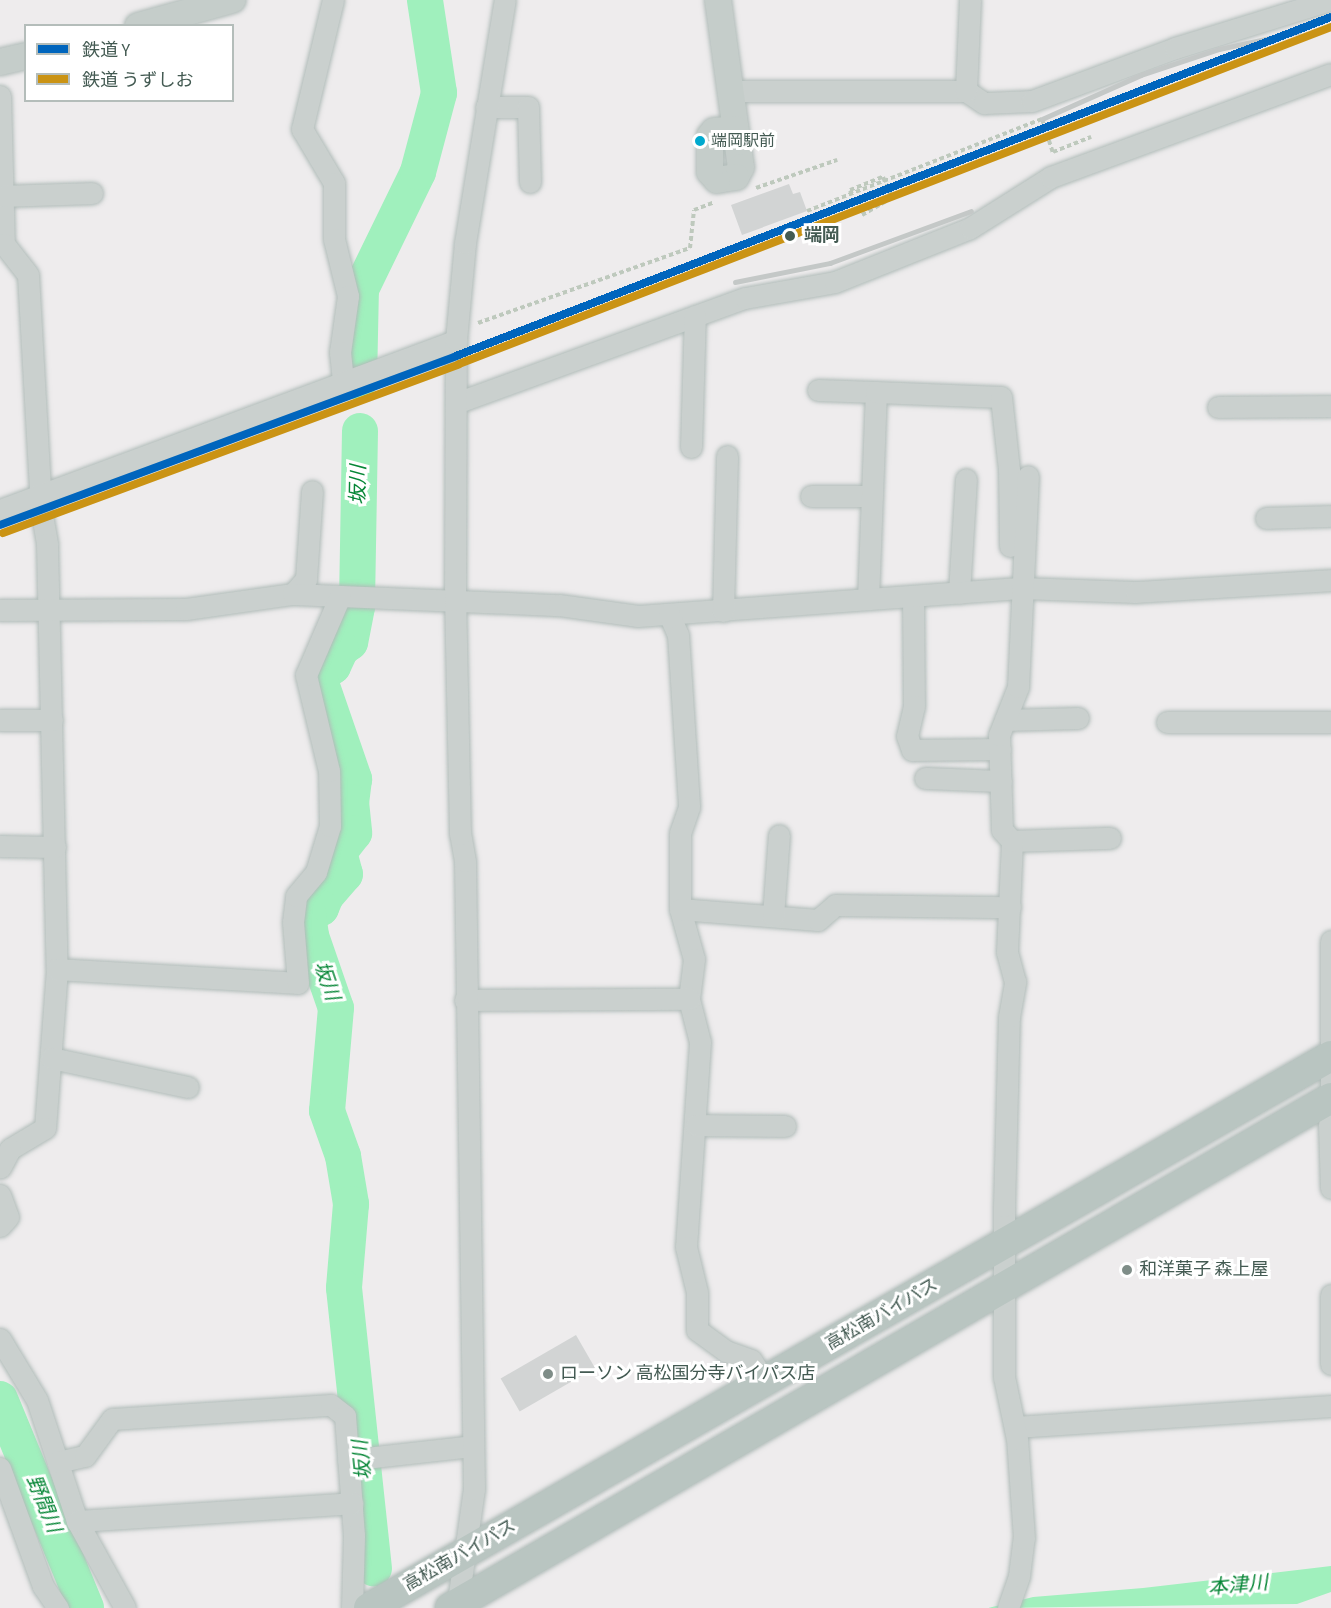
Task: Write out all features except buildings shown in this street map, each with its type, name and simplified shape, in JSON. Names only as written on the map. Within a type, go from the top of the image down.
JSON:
[{"type":"highway","name":"高松南バイパス","points":[[369,1608],[1330,1057]]},
{"type":"highway","name":"高松南バイパス","points":[[455,1606],[1005,1285],[1330,1106]]},
{"type":"main road","points":[[145,24],[232,0]]},
{"type":"main road","points":[[718,0],[728,91],[735,129]]},
{"type":"main road","points":[[0,62],[24,56]]},
{"type":"street","points":[[333,0],[302,129],[334,183],[334,238],[348,296],[340,352],[343,380]]},
{"type":"street","points":[[455,1606],[468,1551],[474,1490],[465,1000],[465,861],[460,834],[455,600],[455,364],[465,243],[505,0]]},
{"type":"street","points":[[966,91],[970,0]]},
{"type":"street","points":[[728,91],[966,91],[984,103],[1032,101],[1175,48],[1330,0]]},
{"type":"street","points":[[456,403],[745,298],[835,282],[970,228],[1051,177],[1331,74]]},
{"type":"street","points":[[0,96],[2,244],[28,275],[50,611],[57,969],[45,1128],[5,1149],[0,1168]]},
{"type":"street","points":[[486,107],[528,107],[530,182]]},
{"type":"street","points":[[3,196],[92,193]]},
{"type":"street","points":[[691,447],[695,316]]},
{"type":"street","points":[[0,510],[456,335]]},
{"type":"street","points":[[818,390],[1001,397],[1006,425],[1018,687],[999,735],[1002,830],[1012,841],[1007,952],[1016,982],[1010,1017],[1004,1377],[1015,1426],[1024,1538],[1019,1576],[1008,1608]]},
{"type":"street","points":[[868,599],[876,392]]},
{"type":"street","points":[[1218,406],[1331,406]]},
{"type":"street","points":[[723,611],[727,456]]},
{"type":"street","points":[[1013,589],[1028,476]]},
{"type":"street","points":[[959,593],[966,479]]},
{"type":"street","points":[[292,594],[306,579],[312,491]]},
{"type":"street","points":[[811,496],[872,496]]},
{"type":"street","points":[[1266,518],[1331,516]]},
{"type":"street","points":[[0,610],[186,609],[292,594],[559,605],[638,616],[1013,589],[1136,592],[1331,580]]},
{"type":"street","points":[[57,969],[298,983],[292,922],[296,896],[316,872],[330,826],[329,771],[306,675],[350,596]]},
{"type":"street","points":[[913,596],[914,706],[907,736],[912,750],[1000,749]]},
{"type":"street","points":[[669,614],[678,635],[689,807],[680,833],[680,909],[693,959],[689,999],[699,1042],[696,1125],[686,1247],[696,1292],[696,1330],[726,1352],[752,1360],[765,1381]]},
{"type":"street","points":[[1005,720],[1078,718]]},
{"type":"street","points":[[0,720],[52,720]]},
{"type":"street","points":[[1167,722],[1331,722]]},
{"type":"street","points":[[925,778],[1001,781]]},
{"type":"street","points":[[773,916],[779,835]]},
{"type":"street","points":[[1012,841],[1110,838]]},
{"type":"street","points":[[0,846],[55,847]]},
{"type":"street","points":[[680,909],[818,920],[835,905],[1010,906]]},
{"type":"street","points":[[1331,941],[1331,1188]]},
{"type":"street","points":[[465,1000],[689,999]]},
{"type":"street","points":[[51,1058],[188,1087]]},
{"type":"street","points":[[696,1125],[785,1126]]},
{"type":"street","points":[[0,1195],[8,1217],[0,1227]]},
{"type":"street","points":[[1331,1296],[1331,1364]]},
{"type":"street","points":[[0,1339],[37,1400],[77,1521],[125,1608]]},
{"type":"street","points":[[58,1462],[85,1456],[112,1419],[331,1405],[345,1416],[360,1458],[352,1503],[352,1608]]},
{"type":"street","points":[[1015,1426],[1331,1406]]},
{"type":"street","points":[[360,1458],[472,1446]]},
{"type":"street","points":[[0,1468],[43,1586],[58,1608]]},
{"type":"street","points":[[77,1521],[352,1503]]},
{"type":"path","points":[[851,192],[1042,119],[1053,152],[1091,137]]},
{"type":"path","points":[[749,190],[837,159]]},
{"type":"path","points":[[807,211],[883,177],[892,198],[862,215]]},
{"type":"path","points":[[456,335],[690,248],[693,210],[727,198]]},
{"type":"path","points":[[455,364],[507,345]]},
{"type":"water","name":"本津川","points":[[1331,1566],[1331,1592],[1297,1604],[988,1608],[1033,1597],[1143,1588]]},
{"type":"waterway","name":"坂川","points":[[359,382],[361,289],[418,172],[439,93],[425,0]]},
{"type":"waterway","name":"坂川","points":[[360,431],[357,607],[350,642],[341,649],[333,666],[324,672],[321,683],[354,779],[351,802],[354,833],[339,852],[345,874],[326,896],[321,908],[308,914],[311,936],[336,1008],[327,1111],[343,1156],[351,1204],[344,1288],[374,1568]]},
{"type":"waterway","name":"野間川","points":[[0,1399],[86,1608]]},
{"type":"railway","points":[[1042,119],[1141,75],[1219,49],[1298,32]]},
{"type":"railway","points":[[735,282],[830,263],[971,211]]},
{"type":"rail line","name":"Y","points":[[0,525],[456,356],[1331,17]]},
{"type":"rail line","name":"うずしお","points":[[3,533],[459,364],[1331,27]]},
{"type":"place","name":"端岡駅前","points":[[700,141]]},
{"type":"place","name":"端岡","points":[[790,236]]},
{"type":"place","name":"和洋菓子 森上屋","points":[[1127,1270]]},
{"type":"place","name":"ローソン 高松国分寺バイパス店","points":[[548,1374]]}]
